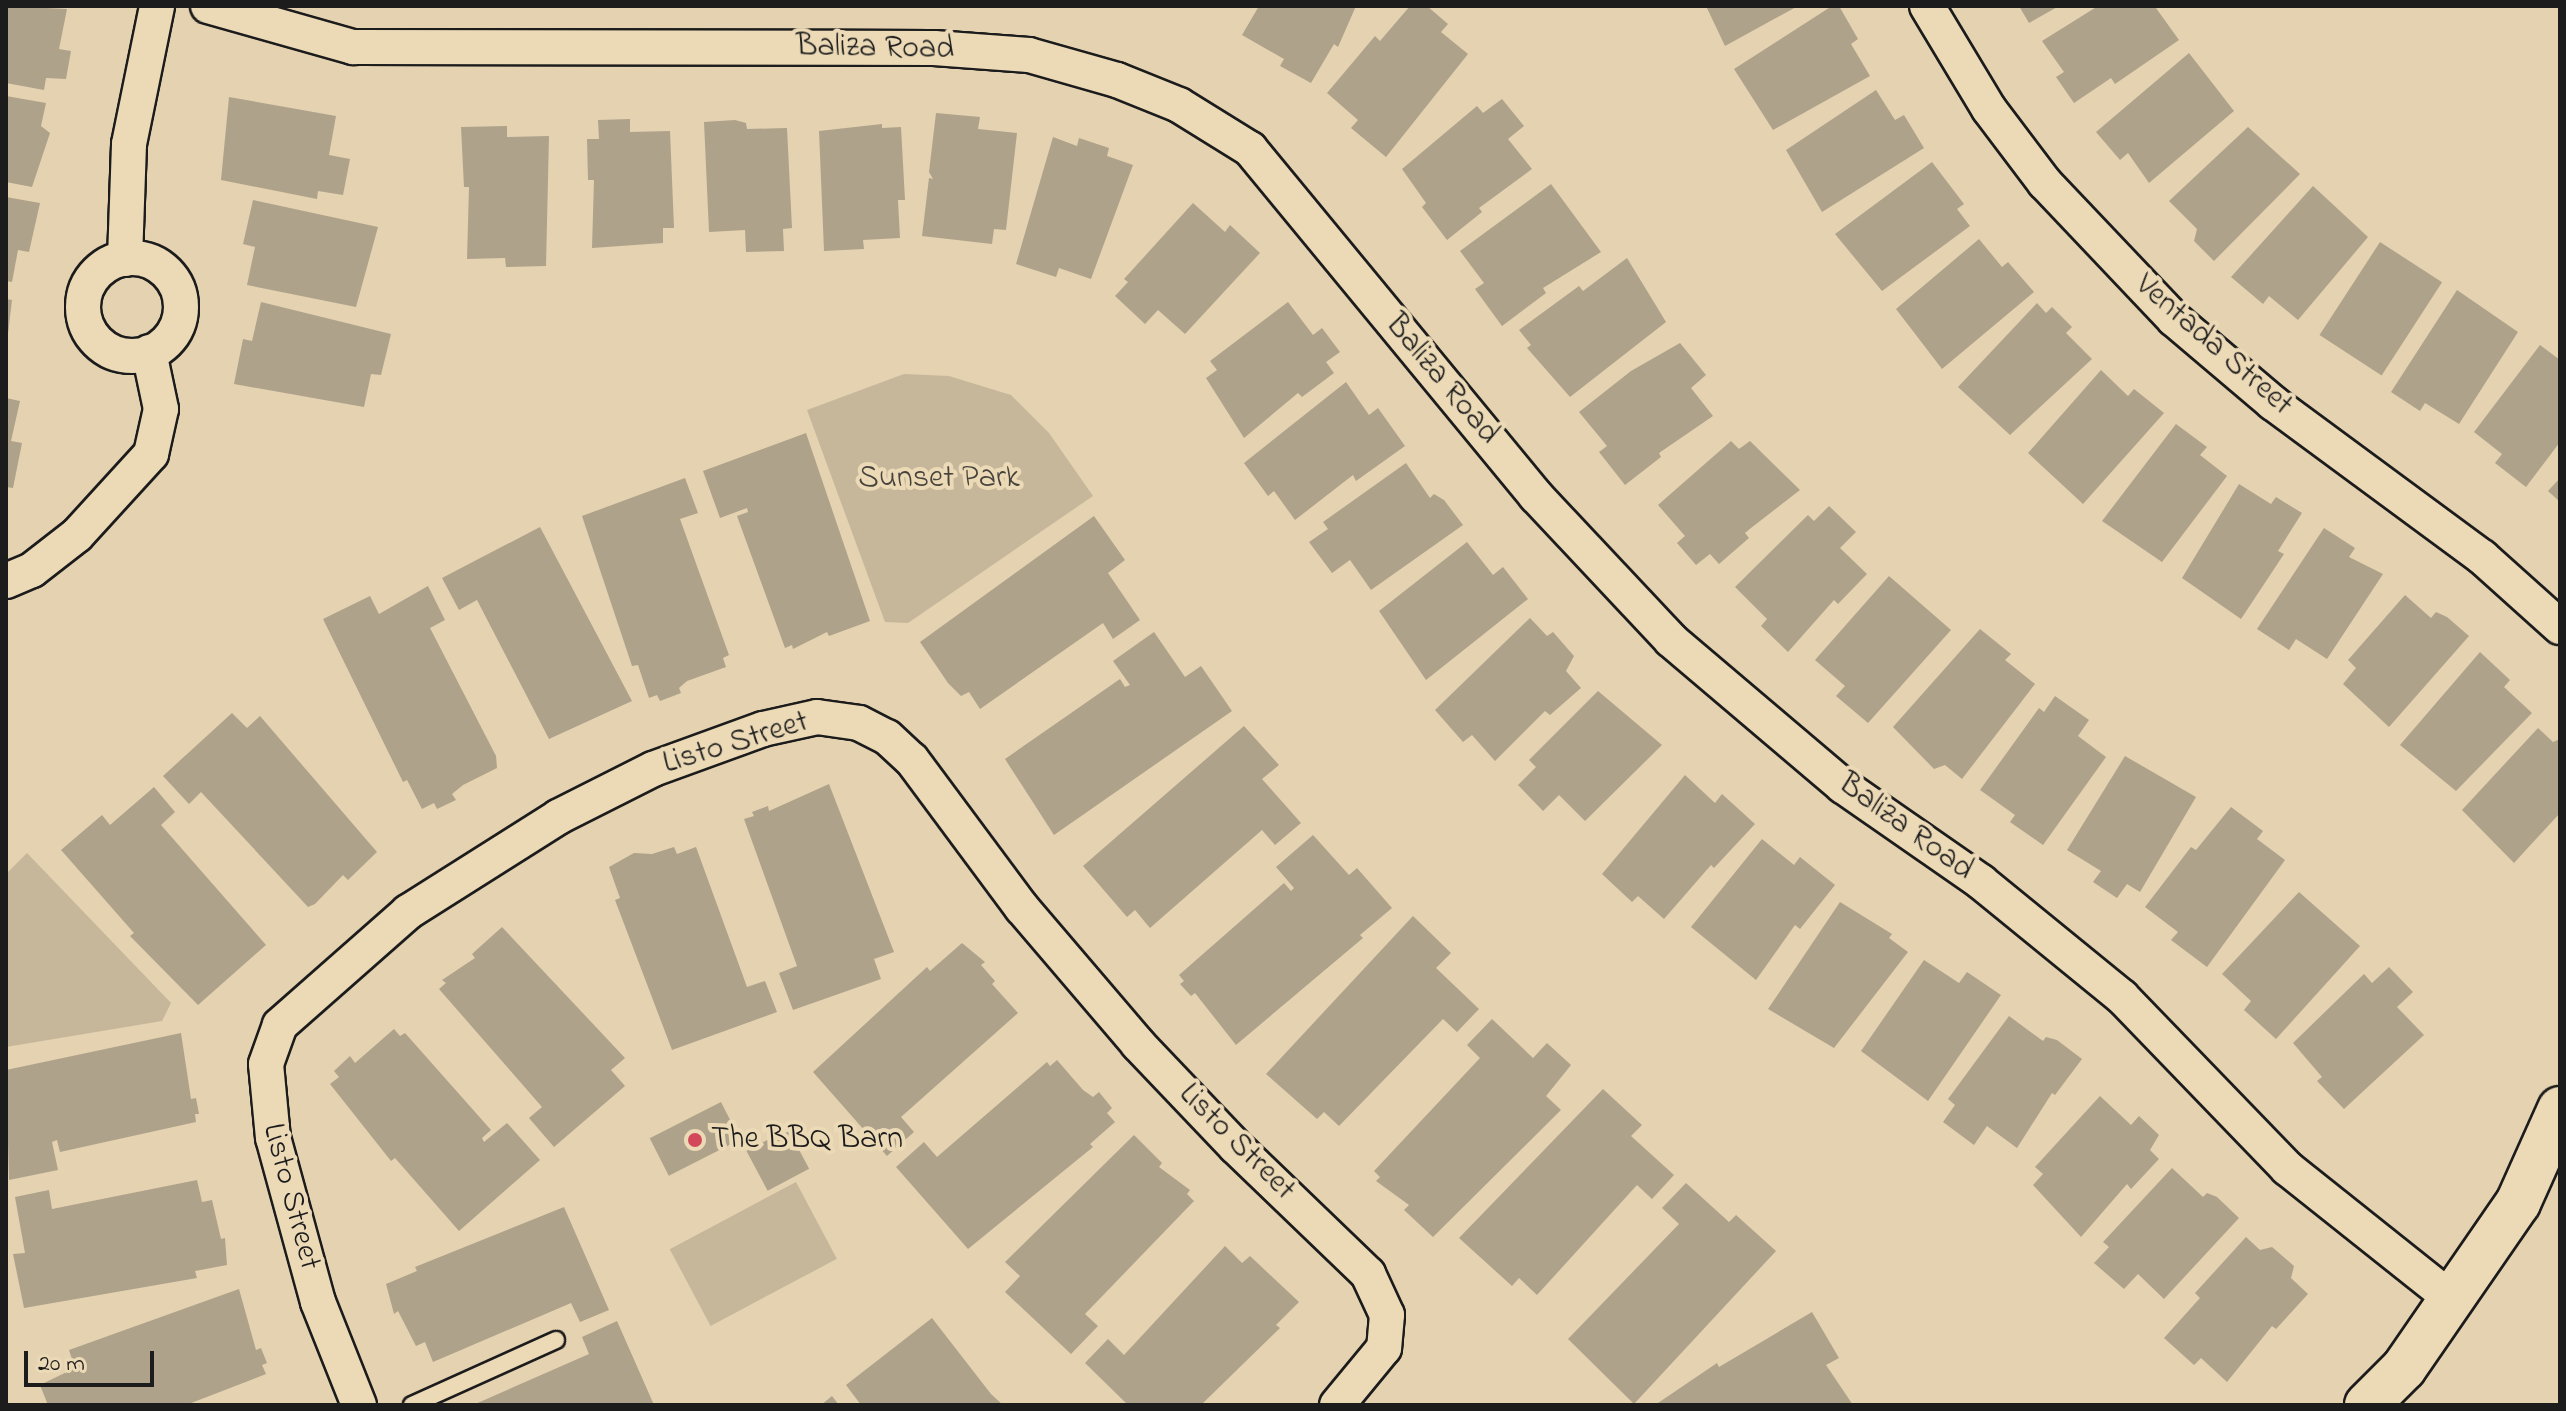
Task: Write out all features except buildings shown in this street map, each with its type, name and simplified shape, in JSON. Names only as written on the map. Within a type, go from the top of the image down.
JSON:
[{"type":"street","points":[[125,259],[129,144],[157,6]]},
{"type":"street","name":"Baliza Road","points":[[208,6],[353,47],[934,48],[1029,55],[1117,80],[1179,105],[1250,149],[1536,496],[1671,640],[1843,786],[1981,882],[2122,997],[2287,1168],[2449,1297]]},
{"type":"street","name":"Ventada Street","points":[[1927,6],[1989,109],[2045,183],[2174,319],[2273,403],[2482,557],[2560,627]]},
{"type":"street","points":[[125,259],[161,268],[179,293],[180,313],[173,333],[149,352],[128,355],[108,350],[92,335],[84,316],[84,295],[94,276],[125,259]]},
{"type":"street","points":[[6,581],[32,570],[77,535],[151,454],[161,409],[149,352]]},
{"type":"street","name":"Listo Street","points":[[359,1405],[318,1302],[273,1138],[266,1064],[280,1025],[408,912],[558,817],[653,769],[734,738],[817,717],[859,723],[887,737],[912,760],[1022,908],[1130,1035],[1374,1281],[1387,1315],[1384,1348],[1337,1405]]},
{"type":"street","points":[[2367,1405],[2404,1368],[2449,1297],[2518,1203],[2560,1109]]},
{"type":"lane","points":[[412,1405],[556,1340]]},
{"type":"green space","name":"Sunset Park","points":[[904,374],[949,376],[1011,395],[1049,433],[1093,496],[908,623],[885,622],[807,410]]},
{"type":"green space","points":[[27,853],[171,1003],[162,1021],[6,1047],[6,874]]},
{"type":"green space","points":[[796,1182],[837,1259],[711,1326],[670,1249]]},
{"type":"place","name":"The BBQ Barn","points":[[695,1140]]}]
